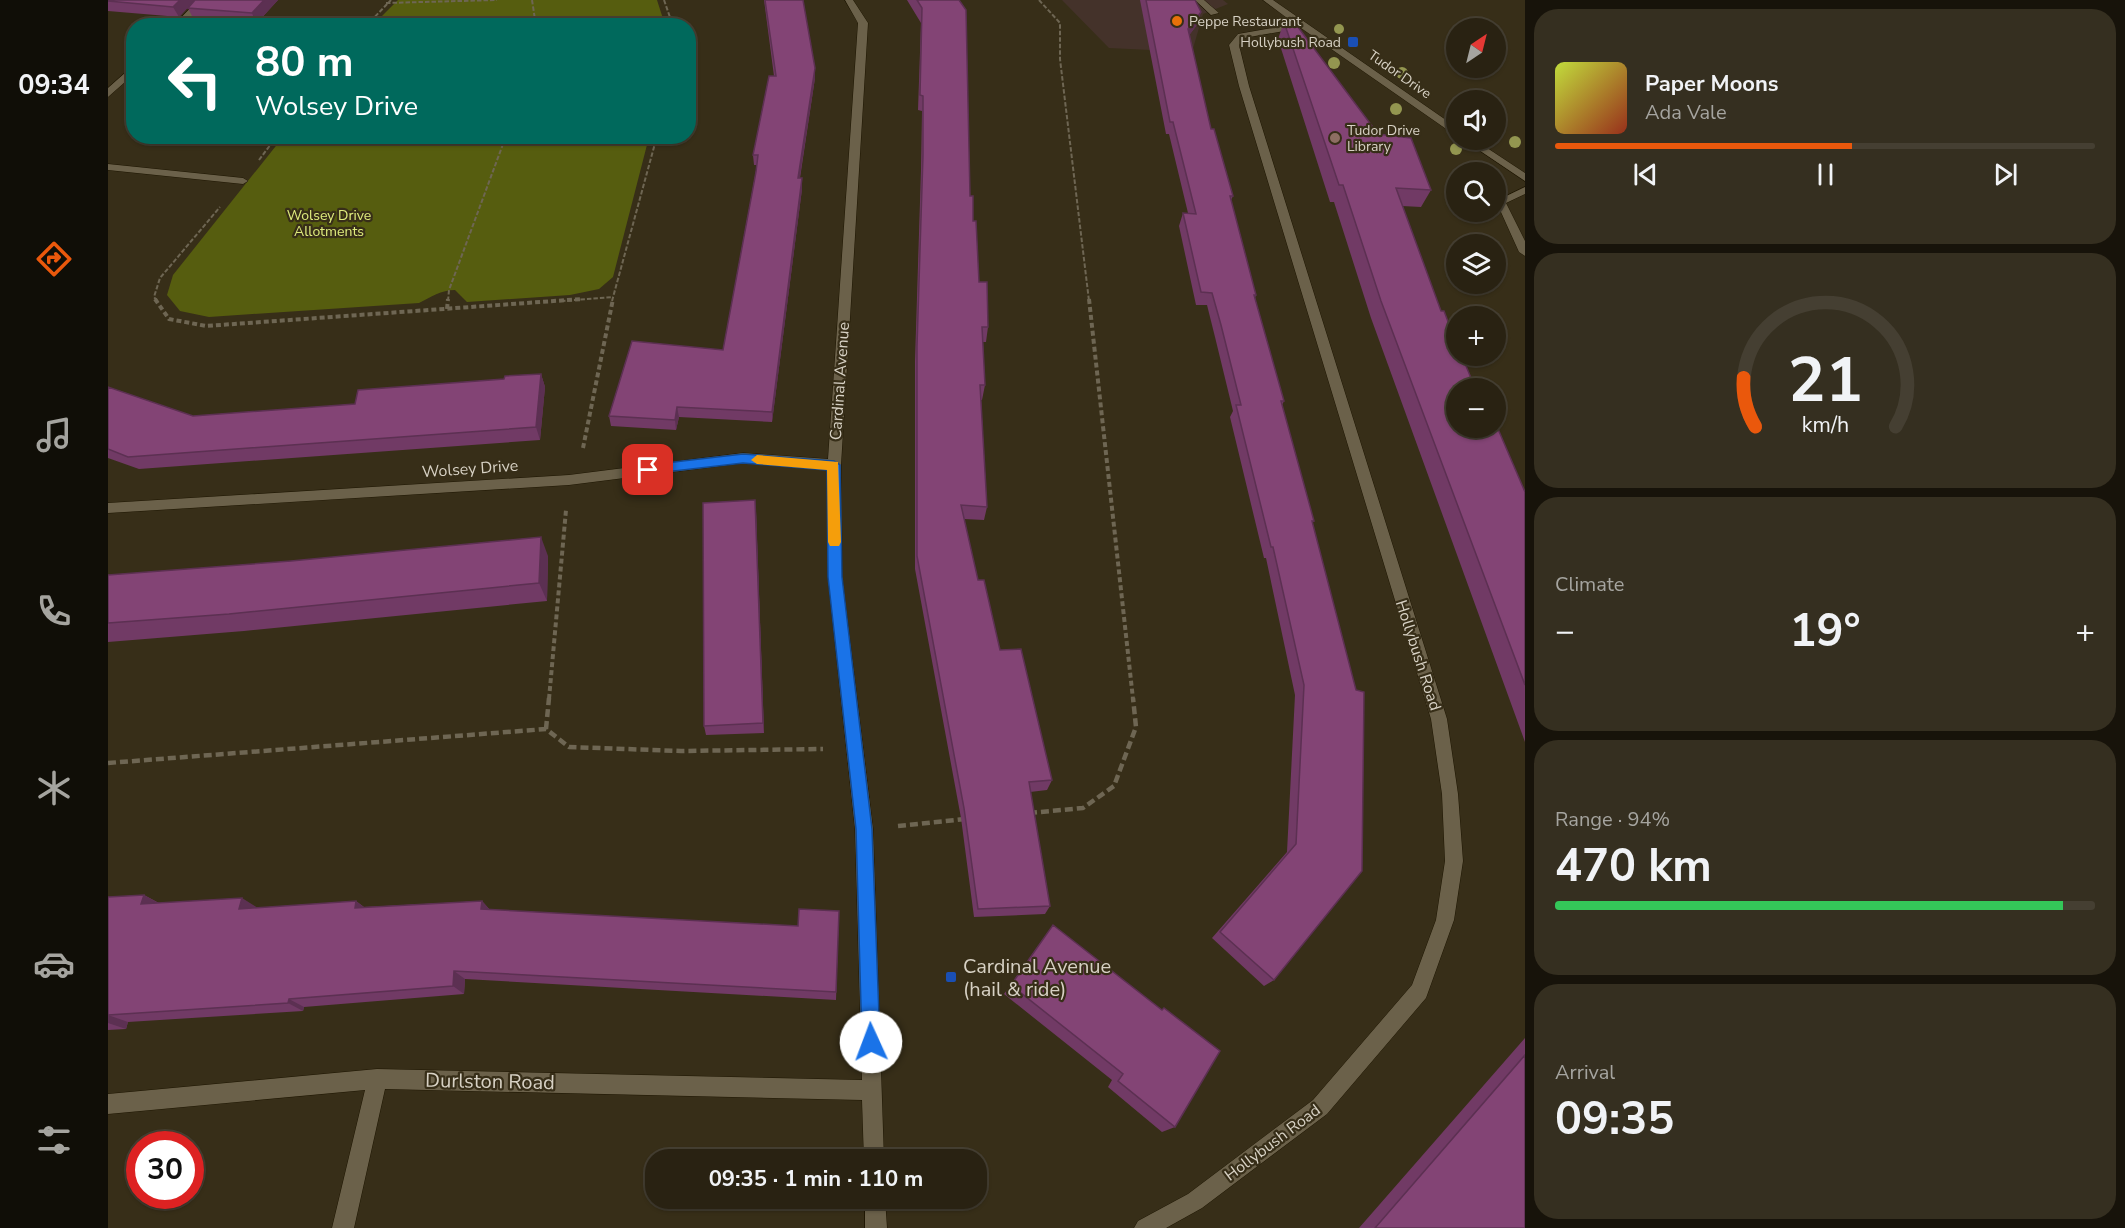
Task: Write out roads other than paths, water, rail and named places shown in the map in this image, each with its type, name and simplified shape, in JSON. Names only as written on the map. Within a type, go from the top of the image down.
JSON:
[{"type":"street","points":[[185,18],[202,0]]},
{"type":"street","name":"Cardinal Avenue","points":[[849,0],[863,23],[834,465],[835,577],[864,829],[874,1149]]},
{"type":"street","points":[[1199,0],[1214,13]]},
{"type":"street","name":"Tudor Drive","points":[[1268,0],[1446,124]]},
{"type":"street","name":"Hollybush Road","points":[[1145,1228],[1195,1201],[1320,1107],[1419,991],[1445,920],[1454,861],[1450,794],[1439,719],[1272,177],[1234,45],[1241,36],[1303,25]]},
{"type":"street","points":[[108,94],[126,76]]},
{"type":"street","points":[[1484,150],[1525,178]]},
{"type":"street","points":[[108,167],[243,181]]},
{"type":"street","points":[[1525,190],[1500,202],[1525,252]]},
{"type":"street","name":"Wolsey Drive","points":[[108,508],[573,479],[743,458],[834,465]]},
{"type":"street","points":[[343,1228],[377,1079]]},
{"type":"street","name":"Durlston Road","points":[[108,1104],[377,1079],[873,1090]]},
{"type":"street","points":[[875,1209],[876,1228]]},
{"type":"place","name":"Peppe Restaurant","points":[[1177,21]]},
{"type":"place","name":"Hollybush Road","points":[[1353,42]]},
{"type":"place","name":"Tudor Drive Library","points":[[1335,138]]},
{"type":"place","name":"Cardinal Avenue (hail & ride)","points":[[951,977]]},
{"type":"park label","name":"Wolsey Drive Allotments","points":[[329,224]]}]
